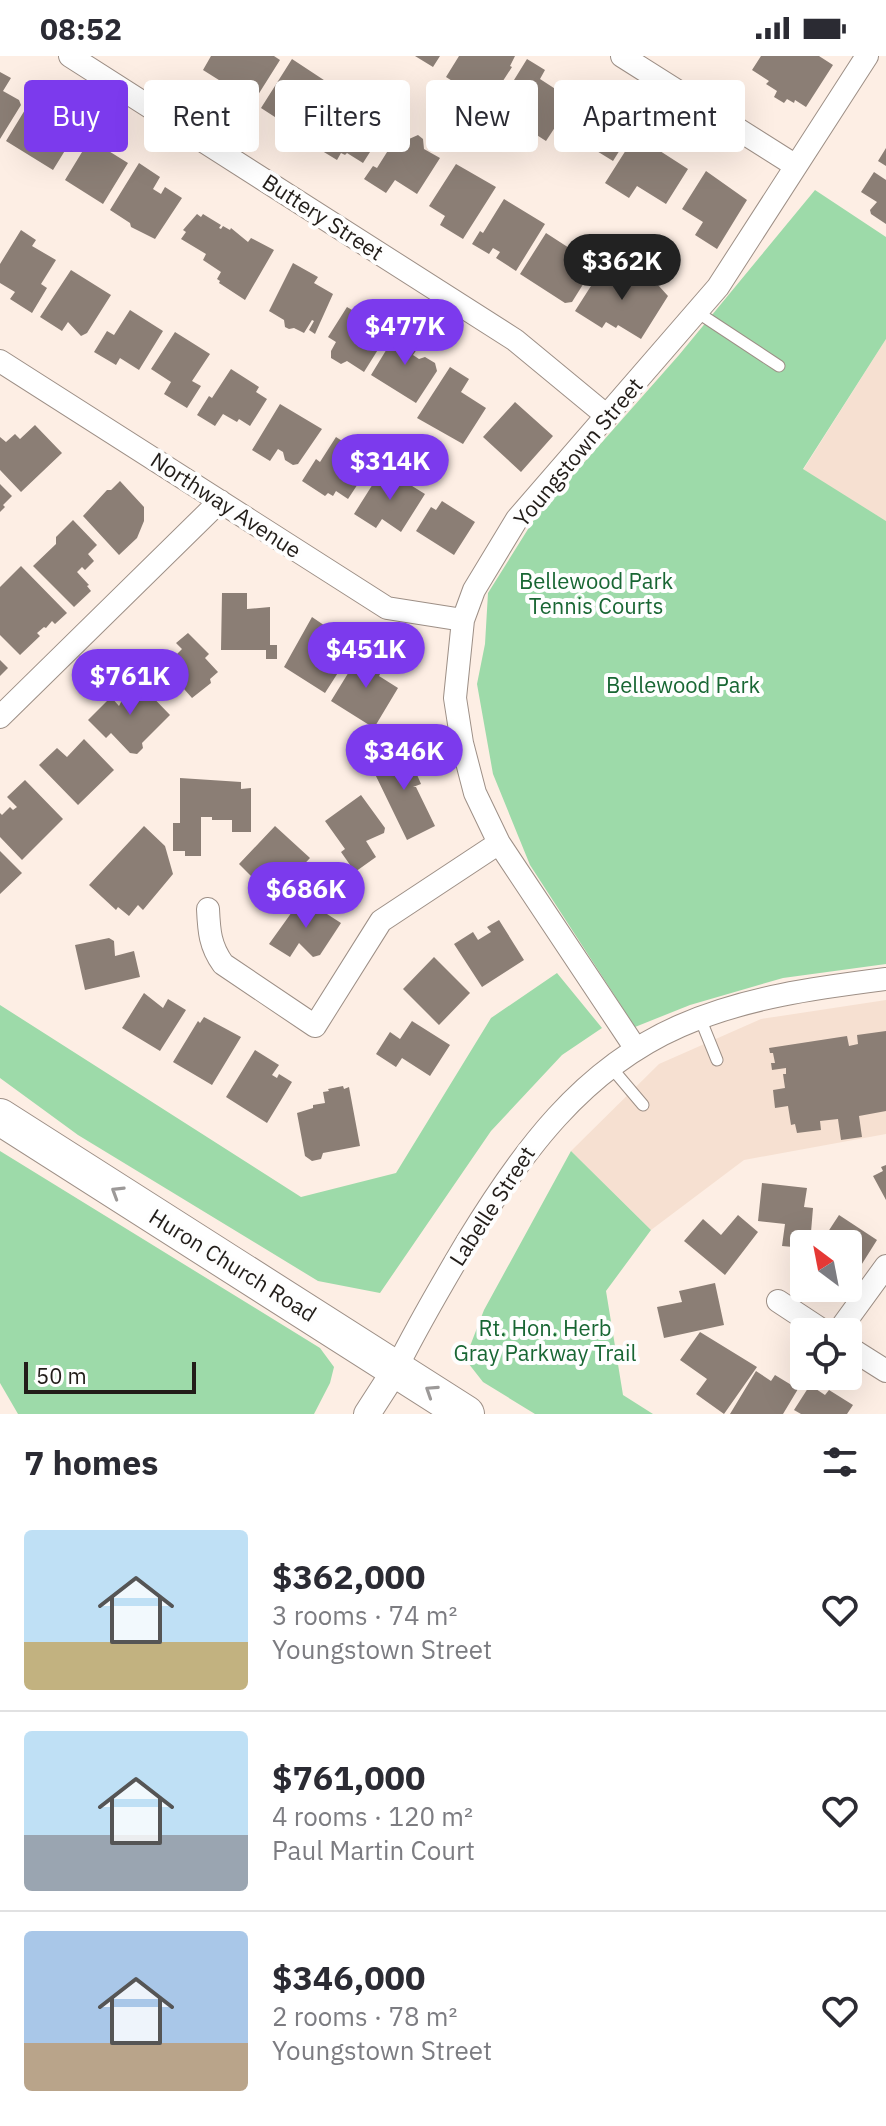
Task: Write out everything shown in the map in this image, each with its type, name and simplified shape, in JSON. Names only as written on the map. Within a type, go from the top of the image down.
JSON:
[{"type":"highway","name":"Huron Church Road","points":[[0,1117],[466,1414]]},
{"type":"street","name":"Buttery Street","points":[[70,56],[515,340],[607,416]]},
{"type":"street","points":[[622,56],[796,166]]},
{"type":"street","name":"Youngstown Street","points":[[636,1049],[499,843],[475,793],[462,743],[455,698],[463,620],[474,590],[517,519],[718,287],[867,56]]},
{"type":"street","name":"Northway Avenue","points":[[0,361],[387,608],[463,620]]},
{"type":"street","points":[[0,717],[220,501]]},
{"type":"street","points":[[208,909],[209,936],[213,950],[223,964],[315,1026],[381,921],[499,843]]},
{"type":"street","name":"Labelle Street","points":[[396,1369],[425,1311],[505,1180],[557,1116],[610,1066],[682,1024],[762,998],[886,979]]},
{"type":"street","points":[[848,1318],[886,1266]]},
{"type":"street","points":[[778,1301],[804,1318]]},
{"type":"street","points":[[862,1356],[886,1371]]},
{"type":"street","points":[[367,1414],[396,1369]]},
{"type":"lane","points":[[697,312],[779,366]]},
{"type":"lane","points":[[700,1018],[717,1060]]},
{"type":"lane","points":[[610,1066],[643,1105]]},
{"type":"shaded area","points":[[886,339],[886,521],[803,470]]},
{"type":"shaded area","points":[[886,1000],[886,1134],[744,1160],[651,1230],[571,1151],[659,1064],[761,1019]]},
{"type":"green space","name":"Bellewood Park","points":[[815,190],[886,237],[886,339],[803,469],[886,521],[886,964],[783,978],[690,1005],[635,1027],[530,865],[493,774],[477,684],[485,644],[488,593],[535,518],[679,355]]},
{"type":"green space","points":[[557,973],[602,1028],[562,1055],[491,1131],[380,1293],[318,1281],[78,1135],[0,1078],[0,1005],[301,1197],[396,1173],[491,1018]]},
{"type":"green space","points":[[0,1151],[320,1348],[334,1367],[330,1383],[314,1414],[18,1414],[0,1383]]},
{"type":"green space","name":"Rt. Hon. Herb Gray Parkway Trail","points":[[571,1151],[651,1230],[606,1291],[623,1395],[653,1414],[535,1414],[483,1382],[465,1359],[484,1310]]},
{"type":"building","points":[[211,56],[274,56],[280,60],[259,93],[259,80],[219,80],[203,70]]},
{"type":"building","points":[[415,56],[440,56],[433,67]]},
{"type":"building","points":[[459,56],[515,56],[504,80],[451,80],[446,77]]},
{"type":"building","points":[[761,56],[819,56],[833,65],[806,107],[795,100],[794,103],[787,99],[784,103],[774,97],[777,91],[766,84],[769,81],[752,70]]},
{"type":"building","points":[[292,59],[324,80],[279,80]]},
{"type":"building","points":[[527,59],[545,70],[540,79],[554,88],[554,129],[546,141],[538,136],[538,80],[514,80]]},
{"type":"building","points":[[0,72],[11,78],[3,91],[19,100],[21,105],[0,139]]},
{"type":"building","points":[[275,86],[275,117],[261,108]]},
{"type":"building","points":[[24,111],[24,152],[64,152],[53,170],[6,141]]},
{"type":"building","points":[[418,135],[423,139],[426,152],[440,158],[417,194],[395,180],[386,193],[364,179],[373,166],[377,168],[387,152],[410,152],[410,139]]},
{"type":"building","points":[[886,148],[886,166],[878,161]]},
{"type":"building","points":[[82,152],[110,152],[128,163],[103,204],[65,180]]},
{"type":"building","points":[[324,152],[370,152],[363,163],[347,153],[341,153],[337,160]]},
{"type":"building","points":[[598,152],[619,152],[613,161]]},
{"type":"building","points":[[625,152],[662,152],[688,169],[666,204],[637,186],[629,198],[605,183]]},
{"type":"building","points":[[139,163],[160,177],[153,189],[161,194],[165,187],[182,198],[155,239],[131,227],[130,223],[110,210]]},
{"type":"building","points":[[456,164],[496,187],[463,239],[440,225],[445,216],[429,206]]},
{"type":"building","points":[[706,171],[747,200],[717,249],[695,235],[703,222],[682,209]]},
{"type":"building","points":[[874,172],[886,180],[886,224],[871,214],[870,210],[877,202],[861,192]]},
{"type":"building","points":[[504,199],[545,224],[516,271],[496,258],[500,252],[493,248],[489,254],[472,244],[480,231],[483,233]]},
{"type":"building","points":[[197,214],[201,217],[203,214],[221,225],[221,229],[223,226],[231,228],[248,242],[251,238],[274,250],[245,300],[219,283],[217,279],[221,272],[203,260],[206,254],[181,239],[186,232],[183,230]]},
{"type":"building","points":[[21,230],[36,240],[32,246],[56,260],[41,284],[47,288],[32,313],[10,299],[15,292],[0,283],[0,264]]},
{"type":"building","points":[[546,233],[583,257],[589,253],[596,258],[597,262],[572,302],[565,303],[520,274]]},
{"type":"building","points":[[293,263],[318,277],[314,283],[333,294],[315,334],[309,330],[312,320],[304,333],[285,327],[284,320],[269,311]]},
{"type":"building","points":[[605,264],[633,282],[637,276],[652,286],[658,285],[668,296],[641,339],[618,325],[616,328],[606,322],[602,328],[575,311]]},
{"type":"building","points":[[71,270],[111,295],[87,333],[81,336],[68,322],[62,331],[40,317]]},
{"type":"building","points":[[347,307],[364,317],[370,308],[391,321],[381,337],[384,340],[364,372],[347,361],[341,364],[331,358],[336,342],[328,337]]},
{"type":"building","points":[[130,310],[163,331],[139,370],[120,358],[116,365],[94,352],[107,331],[114,335]]},
{"type":"building","points":[[399,329],[422,342],[413,355],[435,363],[437,371],[416,403],[371,375]]},
{"type":"building","points":[[175,332],[210,354],[192,381],[201,386],[187,408],[164,394],[171,382],[151,369]]},
{"type":"building","points":[[450,367],[469,379],[461,392],[486,408],[463,444],[417,418]]},
{"type":"building","points":[[231,369],[259,387],[256,392],[267,399],[250,426],[223,414],[215,426],[197,415]]},
{"type":"building","points":[[515,402],[553,436],[521,472],[483,437]]},
{"type":"building","points":[[280,404],[322,429],[298,464],[293,465],[285,460],[283,452],[278,449],[270,461],[252,450]]},
{"type":"building","points":[[35,425],[62,453],[21,492],[0,470],[0,437],[6,442],[15,434],[20,439]]},
{"type":"building","points":[[336,437],[373,461],[348,499],[336,491],[333,496],[328,493],[325,496],[302,481],[316,459],[320,462]]},
{"type":"building","points":[[383,468],[425,494],[401,532],[382,519],[376,528],[354,514]]},
{"type":"building","points":[[120,481],[144,507],[144,521],[137,538],[119,555],[83,516]]},
{"type":"building","points":[[0,484],[12,496],[0,512]]},
{"type":"building","points":[[442,501],[475,522],[454,555],[416,531],[431,507],[436,510]]},
{"type":"building","points":[[73,520],[97,545],[88,554],[94,561],[85,570],[82,567],[77,572],[91,591],[74,607],[33,566],[56,544],[56,537]]},
{"type":"building","points":[[21,566],[67,613],[55,624],[52,621],[37,633],[40,636],[20,655],[0,635],[0,587]]},
{"type":"building","points":[[222,593],[247,593],[247,609],[270,607],[270,645],[277,645],[277,659],[266,659],[266,650],[221,650]]},
{"type":"building","points":[[312,617],[334,632],[325,645],[331,649],[332,646],[338,648],[348,657],[325,693],[284,667]]},
{"type":"building","points":[[188,633],[209,654],[205,658],[218,672],[210,679],[211,683],[192,698],[177,681],[162,695],[138,669],[155,653],[164,661],[173,652],[176,655],[182,649],[176,643]]},
{"type":"building","points":[[363,649],[386,663],[379,676],[398,688],[374,728],[331,701]]},
{"type":"building","points":[[0,660],[8,668],[0,676]]},
{"type":"building","points":[[129,680],[138,688],[141,685],[170,715],[142,743],[143,748],[137,754],[130,753],[111,733],[106,738],[88,720],[111,697],[119,706],[124,696],[118,690]]},
{"type":"building","points":[[84,739],[114,770],[78,805],[39,765],[57,748],[67,757]]},
{"type":"building","points":[[406,744],[421,784],[413,787],[416,787],[435,826],[407,840],[374,772],[386,766],[383,760],[391,756],[389,752]]},
{"type":"building","points":[[180,778],[241,782],[241,789],[251,788],[251,832],[232,832],[232,820],[201,817],[201,856],[185,856],[185,851],[173,851],[173,823],[180,823]]},
{"type":"building","points":[[25,780],[63,819],[22,860],[0,837],[0,813],[2,815],[10,807],[13,810],[17,807],[7,797]]},
{"type":"building","points":[[361,795],[385,828],[384,833],[366,841],[376,857],[355,872],[341,852],[345,849],[325,821]]},
{"type":"building","points":[[144,826],[165,846],[173,874],[143,910],[138,905],[129,916],[118,907],[116,910],[89,885]]},
{"type":"building","points":[[275,826],[310,858],[278,892],[263,878],[258,883],[239,864]]},
{"type":"building","points":[[0,851],[22,873],[0,894]]},
{"type":"building","points":[[302,898],[341,923],[320,955],[313,957],[299,943],[290,957],[269,944]]},
{"type":"building","points":[[499,920],[524,960],[482,987],[454,944],[473,932],[478,940],[491,932],[487,927]]},
{"type":"building","points":[[109,938],[114,941],[115,956],[134,951],[140,977],[85,990],[75,945]]},
{"type":"building","points":[[434,957],[470,993],[439,1025],[403,989]]},
{"type":"building","points":[[144,993],[163,1008],[168,999],[186,1010],[160,1051],[122,1028]]},
{"type":"building","points":[[204,1017],[241,1037],[212,1085],[173,1062],[198,1021],[200,1023]]},
{"type":"building","points":[[412,1021],[450,1045],[430,1076],[402,1058],[396,1067],[376,1054],[390,1032],[400,1039]]},
{"type":"building","points":[[886,1031],[886,1111],[859,1116],[862,1137],[841,1140],[838,1119],[820,1121],[821,1130],[797,1133],[795,1124],[791,1125],[788,1106],[775,1108],[773,1090],[785,1088],[783,1074],[786,1074],[786,1068],[772,1070],[771,1063],[775,1063],[769,1048],[847,1036],[849,1046],[858,1044],[857,1035]]},
{"type":"building","points":[[255,1050],[279,1065],[272,1075],[277,1078],[279,1074],[292,1082],[267,1123],[226,1097]]},
{"type":"building","points":[[343,1086],[344,1089],[349,1087],[360,1146],[323,1153],[321,1159],[312,1161],[305,1156],[297,1113],[325,1103],[323,1092]]},
{"type":"building","points":[[886,1165],[886,1200],[873,1176],[883,1171],[881,1167]]},
{"type":"building","points":[[762,1183],[807,1188],[804,1207],[813,1208],[811,1230],[790,1230],[790,1247],[782,1246],[785,1224],[758,1221]]},
{"type":"building","points":[[738,1215],[758,1232],[725,1275],[684,1241],[703,1219],[721,1235]]},
{"type":"building","points":[[839,1215],[862,1230],[829,1230]]},
{"type":"building","points":[[862,1230],[877,1240],[862,1264]]},
{"type":"building","points":[[715,1283],[724,1325],[664,1338],[657,1307],[682,1302],[679,1291]]},
{"type":"building","points":[[700,1332],[757,1367],[724,1414],[696,1394],[707,1379],[680,1360]]},
{"type":"building","points":[[756,1371],[771,1381],[775,1375],[790,1384],[790,1390],[797,1390],[783,1414],[730,1414]]},
{"type":"building","points":[[807,1390],[818,1390],[825,1395],[829,1390],[853,1405],[847,1414],[801,1414],[794,1410]]},
{"type":"park label","name":"Bellewood Park Tennis Courts","points":[[596,594]]}]
